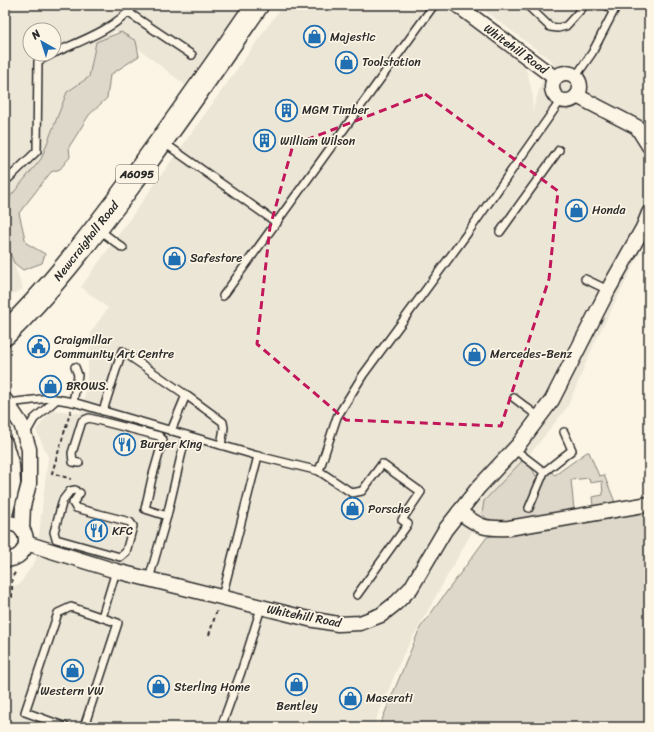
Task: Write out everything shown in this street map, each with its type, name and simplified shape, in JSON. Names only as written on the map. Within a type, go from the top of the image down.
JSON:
[{"type":"main road","name":"Newcraighall Road","points":[[5,334],[57,278],[97,228],[162,141],[257,5]]},
{"type":"street","name":"Whitehill Road","points":[[457,5],[555,78]]},
{"type":"street","points":[[563,73],[576,76],[579,80],[581,88],[578,96],[570,101],[557,98],[552,90],[555,78],[563,73]]},
{"type":"street","points":[[578,96],[637,127],[649,146]]},
{"type":"street","name":"Whitehill Road","points":[[26,543],[116,571],[261,608],[338,624],[360,623],[381,615],[411,588],[445,530],[514,449],[552,400],[608,290],[643,228],[649,213]]},
{"type":"street","points":[[5,560],[17,558],[21,554],[26,543],[22,530],[23,506],[29,484],[29,449],[21,424],[6,402]]},
{"type":"street","points":[[5,443],[12,466],[13,483],[5,515]]},
{"type":"street","points":[[459,512],[479,526],[491,529],[509,528],[649,504]]},
{"type":"street","points":[[5,523],[13,524],[22,530]]},
{"type":"lane","points":[[62,50],[102,31],[129,12],[135,5]]},
{"type":"lane","points":[[223,296],[434,5]]},
{"type":"lane","points":[[527,5],[550,27],[558,28],[566,26],[585,5]]},
{"type":"lane","points":[[606,5],[613,12]]},
{"type":"lane","points":[[576,76],[592,53],[617,5]]},
{"type":"lane","points":[[129,12],[192,55]]},
{"type":"lane","points":[[8,179],[37,151],[38,62]]},
{"type":"lane","points":[[319,471],[337,417],[363,375],[469,231],[561,100]]},
{"type":"lane","points":[[162,141],[277,223]]},
{"type":"lane","points":[[500,232],[559,150]]},
{"type":"lane","points":[[97,228],[123,248]]},
{"type":"lane","points":[[585,278],[608,290]]},
{"type":"lane","points":[[103,411],[122,351],[223,422],[224,428],[221,445]]},
{"type":"lane","points":[[73,402],[78,375],[75,367]]},
{"type":"lane","points":[[171,431],[186,395]]},
{"type":"lane","points":[[514,398],[539,417]]},
{"type":"lane","points":[[6,402],[44,399],[73,402],[258,456],[319,471],[352,493],[362,491],[382,464],[421,492],[402,520],[408,524],[357,595]]},
{"type":"lane","points":[[25,435],[34,420],[56,400]]},
{"type":"lane","points":[[79,463],[74,462],[72,453],[82,421],[89,418],[159,436],[163,440],[145,509],[167,516]]},
{"type":"lane","points":[[529,508],[544,472],[572,450],[564,432]]},
{"type":"lane","points":[[149,579],[167,516],[186,435]]},
{"type":"lane","points":[[514,449],[544,472]]},
{"type":"lane","points":[[222,597],[258,456]]},
{"type":"lane","points":[[70,491],[78,491],[73,503],[76,508],[130,522],[133,526],[126,552],[120,557],[56,539],[54,532],[63,500],[70,491]]},
{"type":"lane","points":[[102,617],[116,571]]},
{"type":"lane","points":[[66,727],[25,712],[58,613],[71,607],[118,623],[84,727]]},
{"type":"lane","points":[[221,727],[241,672],[261,608]]},
{"type":"path","points":[[71,479],[52,474],[73,402]]},
{"type":"path","points":[[5,596],[12,597],[12,578],[17,569]]},
{"type":"path","points":[[209,635],[222,597]]},
{"type":"highlighted area","points":[[425,94],[558,191],[549,279],[501,426],[346,420],[257,344],[270,227],[293,145]]},
{"type":"shaded area","points":[[5,5],[244,5],[185,85],[115,30],[93,56],[89,77],[67,92],[41,159],[5,203]]},
{"type":"shaded area","points":[[283,5],[432,5],[440,11],[451,11],[522,63],[528,74],[533,97],[532,112],[542,81],[553,62],[477,5],[649,5],[649,235],[593,346],[568,406],[534,449],[484,501],[482,514],[403,655],[373,727],[5,727],[5,586],[19,585],[36,560],[48,457],[36,430],[51,410],[81,413],[85,397],[91,332],[108,308],[81,287]]},
{"type":"shaded area","points":[[121,32],[136,41],[139,56],[110,75],[107,98],[89,115],[69,147],[70,157],[60,169],[51,172],[19,213],[26,243],[45,254],[42,263],[23,270],[14,263],[5,240],[5,203],[41,159],[67,92],[89,77],[96,42]]},
{"type":"shaded area","points":[[5,240],[23,289],[5,298]]},
{"type":"shaded area","points":[[589,452],[599,476],[604,475],[615,502],[593,506],[592,497],[603,495],[602,481],[590,483],[589,478],[571,480],[574,510],[507,523],[490,522],[482,514],[484,501],[523,460],[531,467],[536,476],[545,467],[555,475]]},
{"type":"shaded area","points":[[649,510],[649,727],[379,727],[420,628],[487,537]]},
{"type":"place","name":"Majestic","points":[[315,37]]},
{"type":"place","name":"Toolstation","points":[[347,62]]},
{"type":"place","name":"MGM Timber","points":[[286,110]]},
{"type":"place","name":"William Wilson","points":[[264,141]]},
{"type":"place","name":"Honda","points":[[577,210]]},
{"type":"place","name":"Safestore","points":[[175,258]]},
{"type":"place","name":"Craigmillar Community Art Centre","points":[[38,347]]},
{"type":"place","name":"Mercedes-Benz","points":[[474,354]]},
{"type":"place","name":"BROWS.","points":[[50,386]]},
{"type":"place","name":"Burger King","points":[[125,444]]},
{"type":"place","name":"Porsche","points":[[353,509]]},
{"type":"place","name":"KFC","points":[[96,531]]},
{"type":"place","name":"Western VW","points":[[72,670]]},
{"type":"place","name":"Bentley","points":[[297,685]]},
{"type":"place","name":"Sterling Home","points":[[158,687]]},
{"type":"place","name":"Maserati","points":[[351,698]]}]
